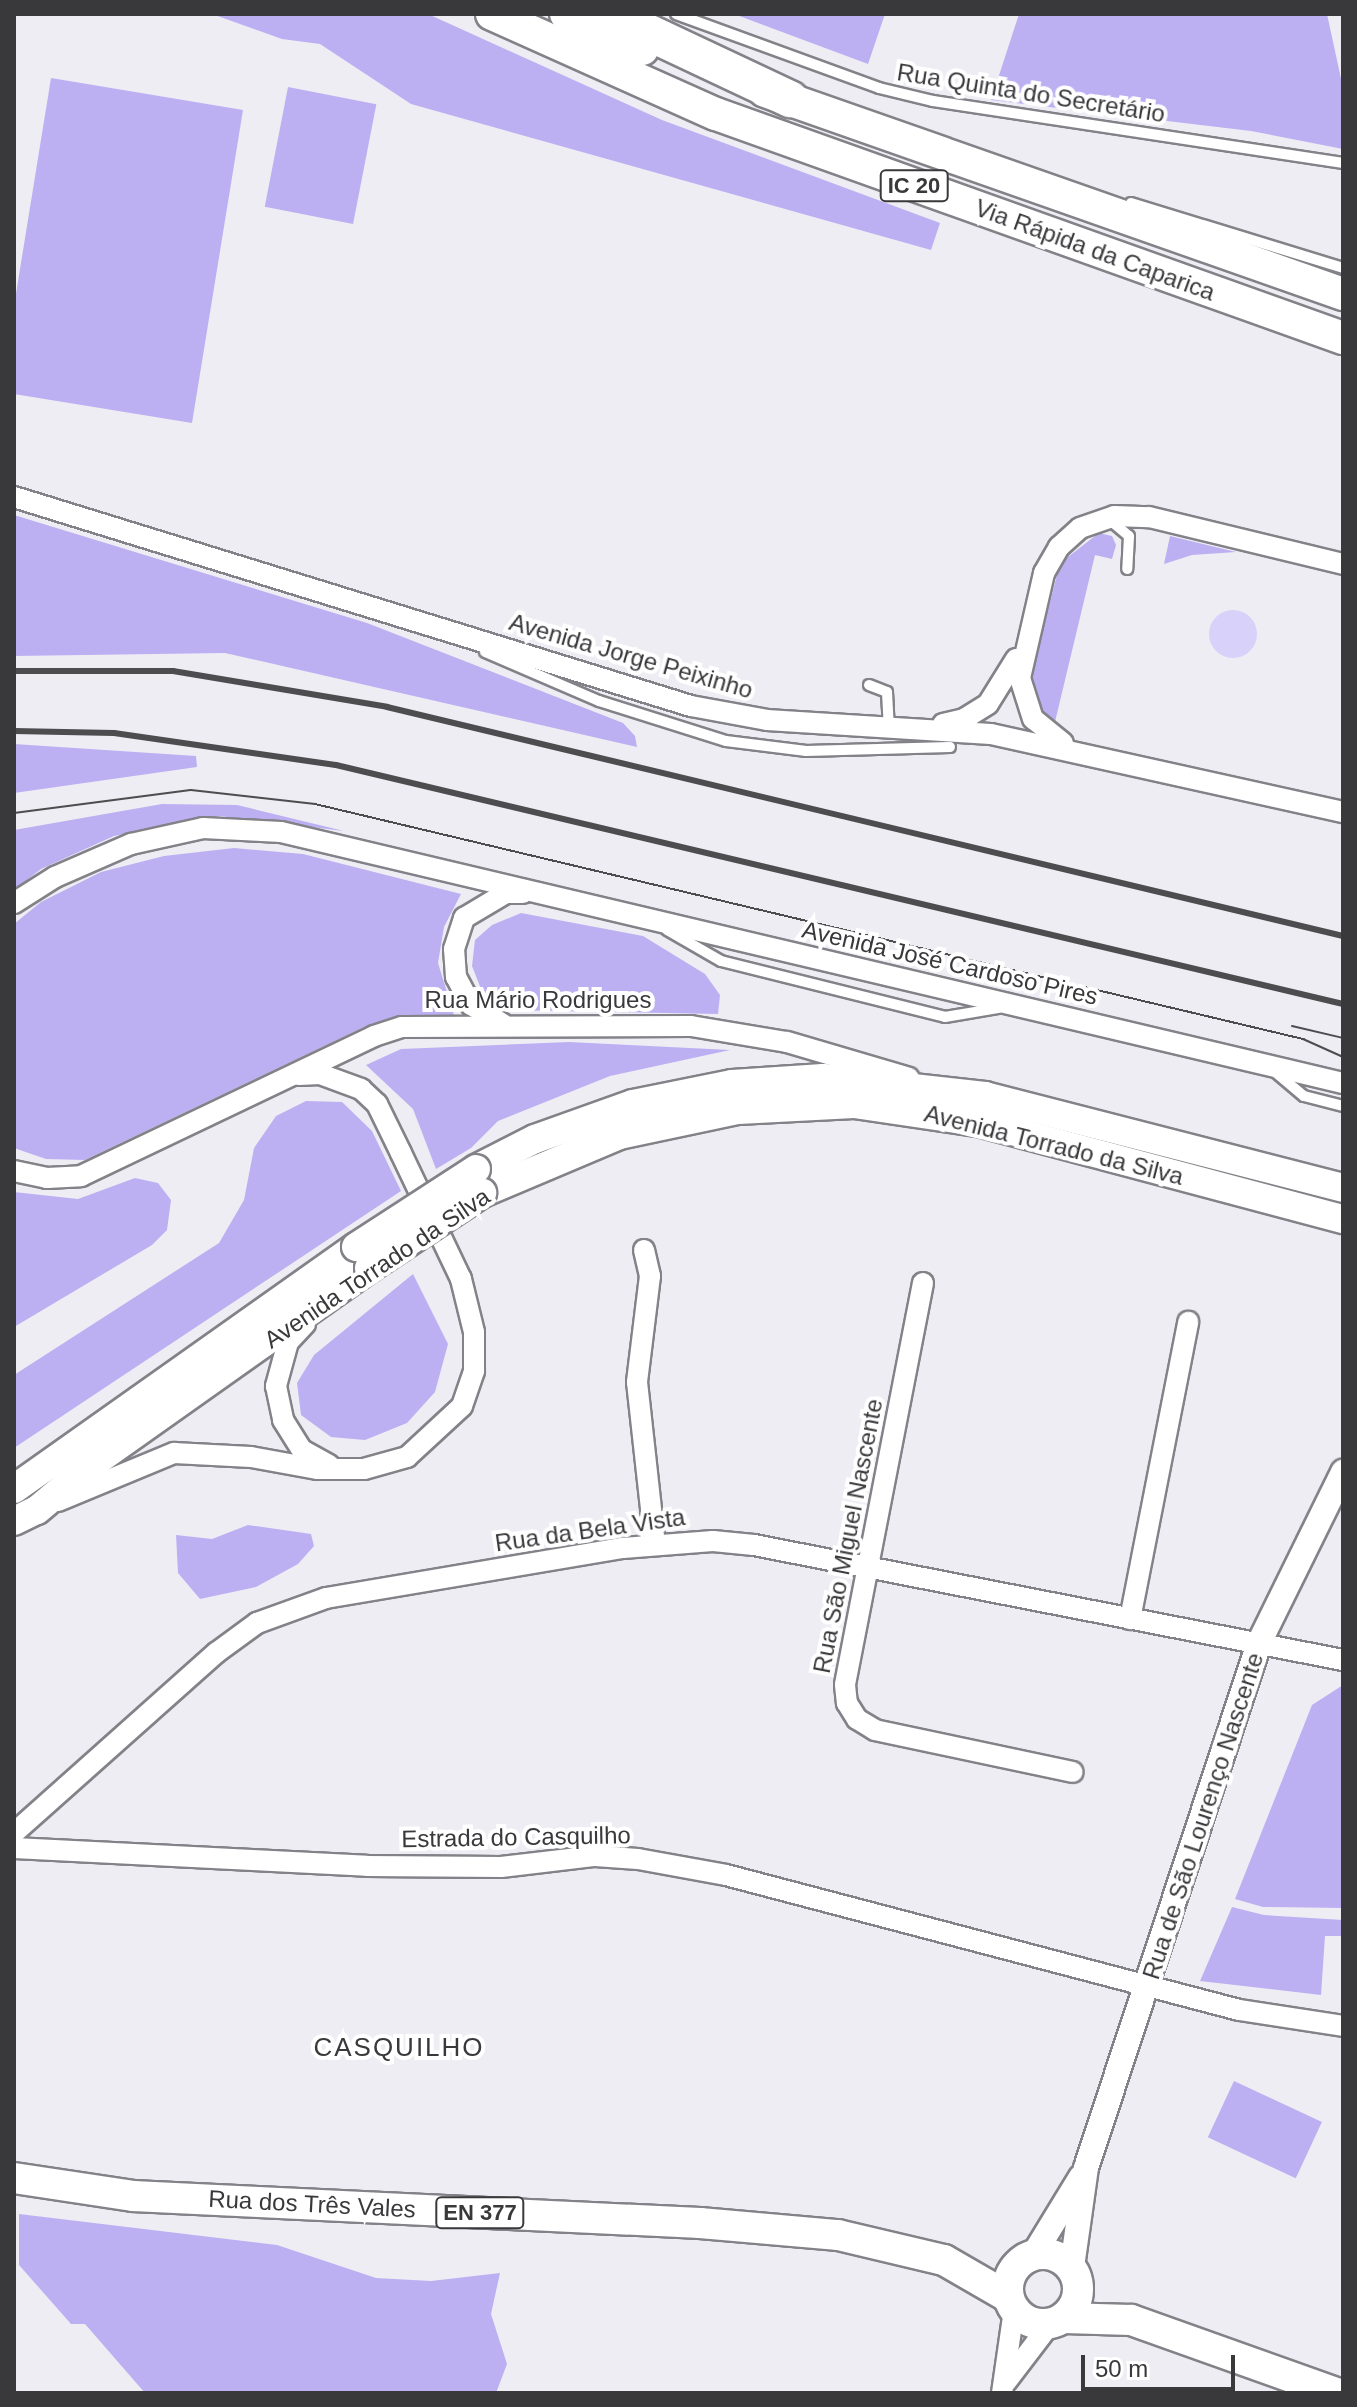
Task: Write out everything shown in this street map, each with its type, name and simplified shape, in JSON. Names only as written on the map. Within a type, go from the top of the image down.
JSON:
[{"type":"highway","name":"Via Rápida da Caparica","points":[[492,14],[729,119],[1343,338]]},
{"type":"highway","name":"Via Rápida da Caparica","points":[[566,14],[690,71],[790,99],[1343,294]]},
{"type":"highway","points":[[609,14],[790,99]]},
{"type":"main road","name":"Avenida Torrado da Silva","points":[[14,1489],[568,1125],[699,1089],[823,1078],[943,1088],[1343,1188]]},
{"type":"main road","name":"Avenida Torrado da Silva","points":[[479,1181],[619,1135],[738,1110],[854,1104],[978,1122],[1342,1220]]},
{"type":"main road","name":"Avenida Torrado da Silva","points":[[25,1516],[88,1467],[329,1298],[362,1258]]},
{"type":"main road","name":"Rua dos Três Vales","points":[[14,2178],[133,2196],[756,2227],[838,2235],[944,2260],[1061,2258],[1075,2274],[1131,2320]]},
{"type":"main road","points":[[1011,2303],[1012,2270],[1028,2257]]},
{"type":"main road","name":"Rua dos Três Vales","points":[[944,2260],[1011,2303],[1024,2319],[1131,2320],[1336,2393]]},
{"type":"main road","points":[[1058,2320],[1073,2307],[1075,2274]]},
{"type":"street","name":"Avenida Jorge Peixinho","points":[[14,497],[733,715],[913,726],[1081,751],[1343,812]]},
{"type":"street","points":[[913,726],[964,719],[988,704],[1011,672],[1053,556],[1080,528],[1104,519],[1149,517],[1343,564]]},
{"type":"street","points":[[1028,629],[1020,678],[1028,711],[1046,734],[1081,751]]},
{"type":"street","name":"Avenida José Cardoso Pires","points":[[14,903],[118,848],[183,831],[221,828],[327,840],[1343,1083]]},
{"type":"street","name":"Avenida José Cardoso Pires","points":[[503,1024],[471,1005],[456,977],[454,949],[464,918],[486,902],[506,893],[545,893]]},
{"type":"street","name":"Rua Mário Rodrigues","points":[[14,1171],[47,1178],[81,1176],[402,1027],[503,1024],[691,1026],[787,1042],[943,1088]]},
{"type":"street","points":[[25,1516],[174,1453],[251,1457],[317,1469],[364,1469],[407,1457],[462,1406],[474,1371],[474,1332],[461,1279],[377,1104],[340,1079],[295,1075]]},
{"type":"street","points":[[644,1250],[650,1276],[637,1382],[655,1544]]},
{"type":"street","name":"Rua São Miguel Nascente","points":[[923,1283],[845,1685],[847,1703],[857,1719],[875,1730],[1073,1772]]},
{"type":"street","points":[[329,1298],[288,1342],[276,1386],[283,1420],[302,1450],[325,1465],[364,1469]]},
{"type":"street","points":[[1130,1619],[1188,1322]]},
{"type":"street","name":"Rua de São Lourenço Nascente","points":[[1075,2274],[1086,2168],[1259,1643],[1343,1472]]},
{"type":"street","name":"Rua da Bela Vista","points":[[14,1833],[216,1653],[279,1613],[326,1598],[655,1544],[733,1543],[1343,1660]]},
{"type":"street","name":"Estrada do Casquilho","points":[[14,1848],[367,1866],[501,1867],[595,1856],[638,1859],[726,1875],[1270,2017],[1343,2026]]},
{"type":"street","name":"Rua de São Lourenço Nascente","points":[[1028,2257],[1086,2168]]},
{"type":"street","points":[[1004,2387],[1011,2303]]},
{"type":"street","points":[[1004,2387],[1058,2320]]},
{"type":"lane","name":"Rua Quinta do Secretário","points":[[676,14],[879,88],[933,101],[1343,163]]},
{"type":"lane","points":[[922,147],[1343,268]]},
{"type":"lane","points":[[1104,519],[1119,524],[1129,536],[1127,569]]},
{"type":"lane","points":[[410,619],[599,701],[684,731],[806,751],[950,747]]},
{"type":"lane","points":[[869,685],[887,692],[889,726]]},
{"type":"lane","points":[[1266,1064],[1304,1096],[1343,1106]]},
{"type":"shaded area","points":[[212,14],[428,14],[662,120],[940,223],[931,250],[411,104],[320,44],[282,39]]},
{"type":"shaded area","points":[[734,14],[885,14],[868,64]]},
{"type":"shaded area","points":[[1019,14],[1327,14],[1343,88],[1343,149],[1251,131],[991,100]]},
{"type":"shaded area","points":[[51,78],[243,110],[192,423],[14,394],[14,306]]},
{"type":"shaded area","points":[[288,87],[376,104],[353,224],[265,207]]},
{"type":"shaded area","points":[[14,515],[367,623],[623,723],[635,736],[637,747],[225,653],[14,656]]},
{"type":"shaded area","points":[[1099,533],[1112,536],[1116,545],[1112,559],[1095,555],[1054,726],[1040,710],[1031,677],[1060,563]]},
{"type":"shaded area","points":[[1170,536],[1236,552],[1192,555],[1164,564]]},
{"type":"shaded area","points":[[1233,610],[1250,617],[1257,634],[1250,651],[1233,658],[1216,651],[1209,634],[1216,617]]},
{"type":"shaded area","points":[[14,744],[196,756],[197,767],[14,793]]},
{"type":"shaded area","points":[[162,804],[237,805],[344,831],[218,816],[114,836],[41,869],[14,890],[14,830]]},
{"type":"shaded area","points":[[234,848],[303,854],[461,894],[444,927],[438,963],[454,1015],[364,1027],[85,1160],[46,1159],[14,1148],[14,924],[41,902],[101,872],[164,856]]},
{"type":"shaded area","points":[[521,913],[643,936],[705,974],[720,995],[718,1014],[505,1010],[483,994],[472,966],[475,940],[492,925]]},
{"type":"shaded area","points":[[569,1042],[730,1050],[610,1076],[498,1121],[471,1148],[436,1169],[413,1109],[366,1065],[401,1049]]},
{"type":"shaded area","points":[[306,1101],[342,1102],[372,1131],[401,1191],[14,1448],[14,1375],[219,1243],[244,1200],[254,1148],[276,1116]]},
{"type":"shaded area","points":[[135,1178],[158,1183],[171,1200],[167,1230],[152,1245],[14,1327],[14,1192],[78,1199]]},
{"type":"shaded area","points":[[413,1274],[448,1344],[435,1392],[407,1423],[365,1440],[331,1437],[301,1415],[297,1383],[314,1355]]},
{"type":"shaded area","points":[[248,1525],[311,1534],[314,1546],[298,1564],[256,1587],[200,1599],[178,1573],[176,1535],[212,1539]]},
{"type":"shaded area","points":[[1343,1685],[1343,1908],[1263,1907],[1235,1899],[1312,1705]]},
{"type":"shaded area","points":[[1232,1907],[1264,1915],[1343,1920],[1343,1936],[1325,1936],[1321,1995],[1200,1981]]},
{"type":"shaded area","points":[[1234,2081],[1322,2122],[1296,2178],[1208,2137]]},
{"type":"shaded area","points":[[19,2214],[277,2245],[376,2278],[431,2281],[500,2273],[491,2314],[507,2364],[496,2393],[145,2393],[85,2324],[71,2324],[19,2265]]},
{"type":"tram line","points":[[14,813],[191,790],[315,804],[1303,1039],[1343,1057]]},
{"type":"tram line","points":[[1292,1026],[1343,1038]]},
{"type":"railway","points":[[14,671],[173,671],[387,707],[1343,936]]},
{"type":"railway","points":[[14,731],[114,733],[336,765],[1343,1004]]},
{"type":"district","name":"CASQUILHO","points":[[399,2048]]}]
